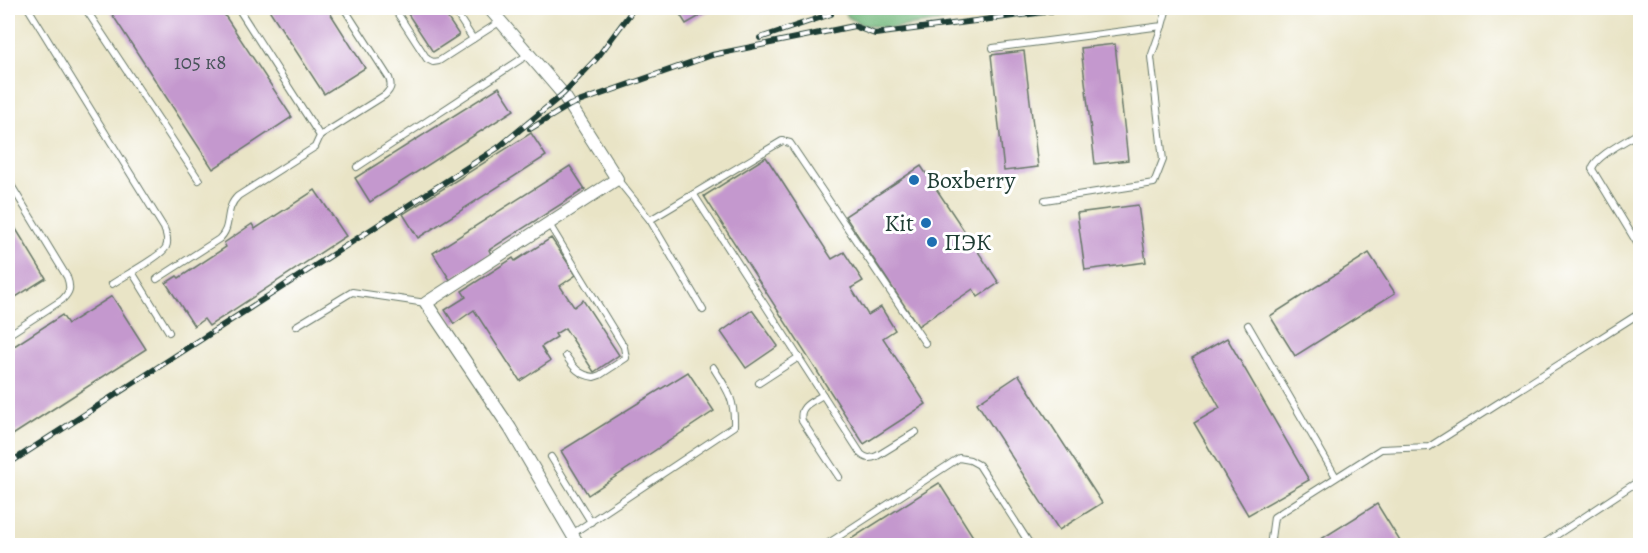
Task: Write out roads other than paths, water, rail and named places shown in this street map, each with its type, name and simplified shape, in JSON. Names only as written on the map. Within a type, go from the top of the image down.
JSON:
[{"type":"street","points":[[489,8],[562,94],[617,179],[426,303],[510,428],[576,540]]},
{"type":"lane","points":[[28,8],[164,228],[167,238],[166,247],[158,255],[112,284]]},
{"type":"lane","points":[[85,8],[199,180]]},
{"type":"lane","points":[[238,8],[320,136]]},
{"type":"lane","points":[[157,279],[225,234],[232,202],[238,196],[315,147],[320,136],[390,90],[389,78],[344,8]]},
{"type":"lane","points":[[394,8],[430,61],[434,62],[501,21]]},
{"type":"lane","points":[[453,8],[473,39]]},
{"type":"lane","points":[[1044,200],[1154,183],[1163,160],[1151,57],[1167,8]]},
{"type":"lane","points":[[993,48],[1162,26]]},
{"type":"lane","points":[[357,167],[529,54]]},
{"type":"lane","points":[[1640,132],[1599,158],[1593,163],[1592,170],[1641,248]]},
{"type":"lane","points":[[650,220],[782,141],[790,143],[925,343]]},
{"type":"lane","points":[[617,179],[650,220],[703,310]]},
{"type":"lane","points":[[8,180],[68,277],[70,286],[69,294],[62,300],[8,335]]},
{"type":"lane","points":[[694,195],[861,454],[870,459],[916,432]]},
{"type":"lane","points":[[548,223],[626,353],[626,358],[621,362],[594,377],[574,369],[566,356]]},
{"type":"lane","points":[[132,272],[169,332]]},
{"type":"lane","points":[[296,326],[352,292],[426,303]]},
{"type":"lane","points":[[1270,546],[1274,517],[1380,449],[1429,447],[1641,312]]},
{"type":"lane","points":[[1248,326],[1336,477]]},
{"type":"lane","points":[[759,383],[799,357]]},
{"type":"lane","points":[[576,540],[591,522],[734,426],[730,395],[713,367]]},
{"type":"lane","points":[[823,395],[801,411],[802,421],[839,477]]},
{"type":"lane","points":[[551,457],[591,522]]},
{"type":"lane","points":[[824,546],[959,458],[979,465],[1031,546]]},
{"type":"lane","points":[[1540,546],[1641,480]]},
{"type":"railway","points":[[8,464],[499,147],[563,94],[597,58],[633,8]]},
{"type":"railway","points":[[530,129],[570,105],[712,55],[854,26],[875,34],[1076,8]]},
{"type":"railway","points":[[760,38],[831,14]]},
{"type":"place","name":"Boxberry","points":[[914,180]]},
{"type":"place","name":"Kit","points":[[926,223]]},
{"type":"place","name":"ПЭК","points":[[932,242]]}]
